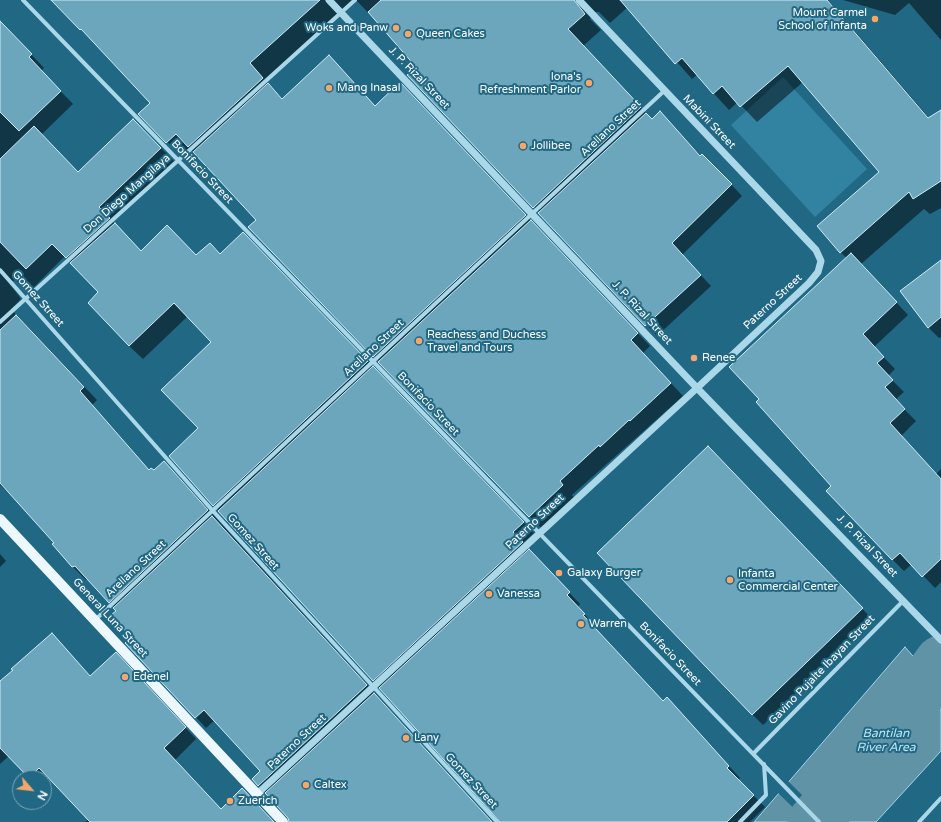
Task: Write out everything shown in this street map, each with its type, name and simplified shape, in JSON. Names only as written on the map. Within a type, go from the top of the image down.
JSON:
[{"type":"main road","name":"General Luna Street","points":[[0,518],[96,619],[283,822]]},
{"type":"street","name":"Bonifacio Street","points":[[23,0],[754,753],[819,822]]},
{"type":"street","name":"J. P. Rizal Street","points":[[329,0],[697,388],[920,616],[941,640]]},
{"type":"street","name":"Don Diego Mangilaya","points":[[0,322],[354,0]]},
{"type":"street","name":"Mabini Street","points":[[579,0],[816,250],[821,261]]},
{"type":"street","name":"Arellano Street","points":[[96,619],[664,91]]},
{"type":"street","name":"Paterno Street","points":[[257,794],[809,283],[818,272],[821,261]]},
{"type":"street","name":"Gomez Street","points":[[0,270],[213,510],[497,822]]},
{"type":"street","name":"Gavino Pujalte Ibayan Street","points":[[754,753],[904,600]]},
{"type":"street","points":[[740,822],[766,795],[764,764]]},
{"type":"street","points":[[919,822],[941,798]]},
{"type":"shaded area","points":[[783,77],[867,169],[815,217],[731,125]]},
{"type":"water","name":"Bantilan River Area","points":[[905,647],[941,688],[941,751],[876,822],[754,822]]},
{"type":"pier","points":[[787,780],[829,822],[808,822],[777,792]]},
{"type":"building","points":[[51,0],[320,0],[250,63],[263,78],[188,147],[176,134],[166,143],[138,114],[150,103],[81,29],[80,30]]},
{"type":"building","points":[[381,0],[574,0],[585,14],[568,29],[641,107],[533,208],[407,75],[416,67],[368,12]]},
{"type":"building","points":[[620,0],[827,0],[928,118],[941,110],[941,181],[913,199],[909,192],[840,253],[817,226],[879,172],[788,66],[740,107],[722,86],[713,94],[682,58],[675,64]]},
{"type":"building","points":[[0,21],[32,54],[29,57],[61,91],[19,131],[0,112]]},
{"type":"building","points":[[329,55],[375,106],[400,82],[526,215],[373,357],[248,227],[256,220],[193,152],[268,83],[282,99]]},
{"type":"building","points":[[660,111],[700,156],[702,154],[732,184],[672,243],[701,275],[645,326],[538,213],[646,113],[652,119]]},
{"type":"building","points":[[133,119],[161,148],[99,207],[110,218],[66,258],[52,244],[26,269],[0,242],[0,159],[34,126],[78,172]]},
{"type":"building","points":[[531,220],[638,333],[631,340],[671,383],[630,421],[629,420],[600,447],[599,445],[560,481],[563,485],[529,517],[378,362]]},
{"type":"building","points":[[115,223],[141,251],[167,225],[196,255],[210,243],[220,254],[243,232],[368,361],[213,506],[169,456],[198,428],[161,390],[211,342],[174,303],[129,346],[88,303],[98,292],[70,263]]},
{"type":"building","points":[[851,253],[897,302],[863,334],[884,357],[877,363],[893,380],[885,387],[905,409],[890,423],[941,479],[941,559],[922,577],[900,553],[892,560],[826,491],[831,486],[756,402],[759,399],[729,367]]},
{"type":"building","points":[[941,260],[941,317],[928,328],[900,291]]},
{"type":"building","points":[[16,315],[84,387],[80,391],[149,470],[151,468],[154,470],[164,461],[208,510],[109,603],[75,566],[72,567],[52,544],[54,543],[0,483],[0,330]]},
{"type":"building","points":[[373,366],[524,522],[513,532],[523,542],[373,681],[218,511]]},
{"type":"building","name":"Infanta Commercial Center","points":[[708,446],[863,608],[752,715],[597,553]]},
{"type":"building","points":[[212,516],[367,685],[258,786],[252,779],[260,771],[204,710],[195,718],[125,643],[131,637],[111,615],[116,611],[113,608]]},
{"type":"building","points":[[529,549],[570,592],[567,595],[585,614],[583,615],[663,701],[667,697],[729,766],[727,768],[754,795],[727,822],[500,822],[379,688]]},
{"type":"building","points":[[52,633],[90,676],[116,652],[186,727],[164,748],[221,809],[242,788],[274,822],[90,822],[52,782],[52,770],[41,770],[39,768],[37,770],[21,770],[0,748],[0,681],[13,670],[11,669]]},
{"type":"building","points":[[374,693],[492,822],[289,822],[288,818],[265,793]]},
{"type":"waterway","points":[[814,822],[893,729],[941,662]]},
{"type":"place","name":"Mount Carmel School of Infanta","points":[[875,19]]},
{"type":"place","name":"Woks and Panw","points":[[396,28]]},
{"type":"place","name":"Queen Cakes","points":[[408,34]]},
{"type":"place","name":"Iona's Refreshment Parlor","points":[[589,83]]},
{"type":"place","name":"Mang Inasal","points":[[329,88]]},
{"type":"place","name":"Jollibee","points":[[523,146]]},
{"type":"place","name":"Reachess and Duchess Travel and Tours","points":[[419,341]]},
{"type":"place","name":"Renee","points":[[694,358]]},
{"type":"place","name":"Galaxy Burger","points":[[559,573]]},
{"type":"place","name":"Infanta Commercial Center","points":[[730,580]]},
{"type":"place","name":"Vanessa","points":[[489,594]]},
{"type":"place","name":"Warren","points":[[581,624]]},
{"type":"place","name":"Edenel","points":[[125,677]]},
{"type":"place","name":"Lany","points":[[406,738]]},
{"type":"place","name":"Caltex","points":[[306,785]]},
{"type":"place","name":"Zuerich","points":[[230,801]]}]
